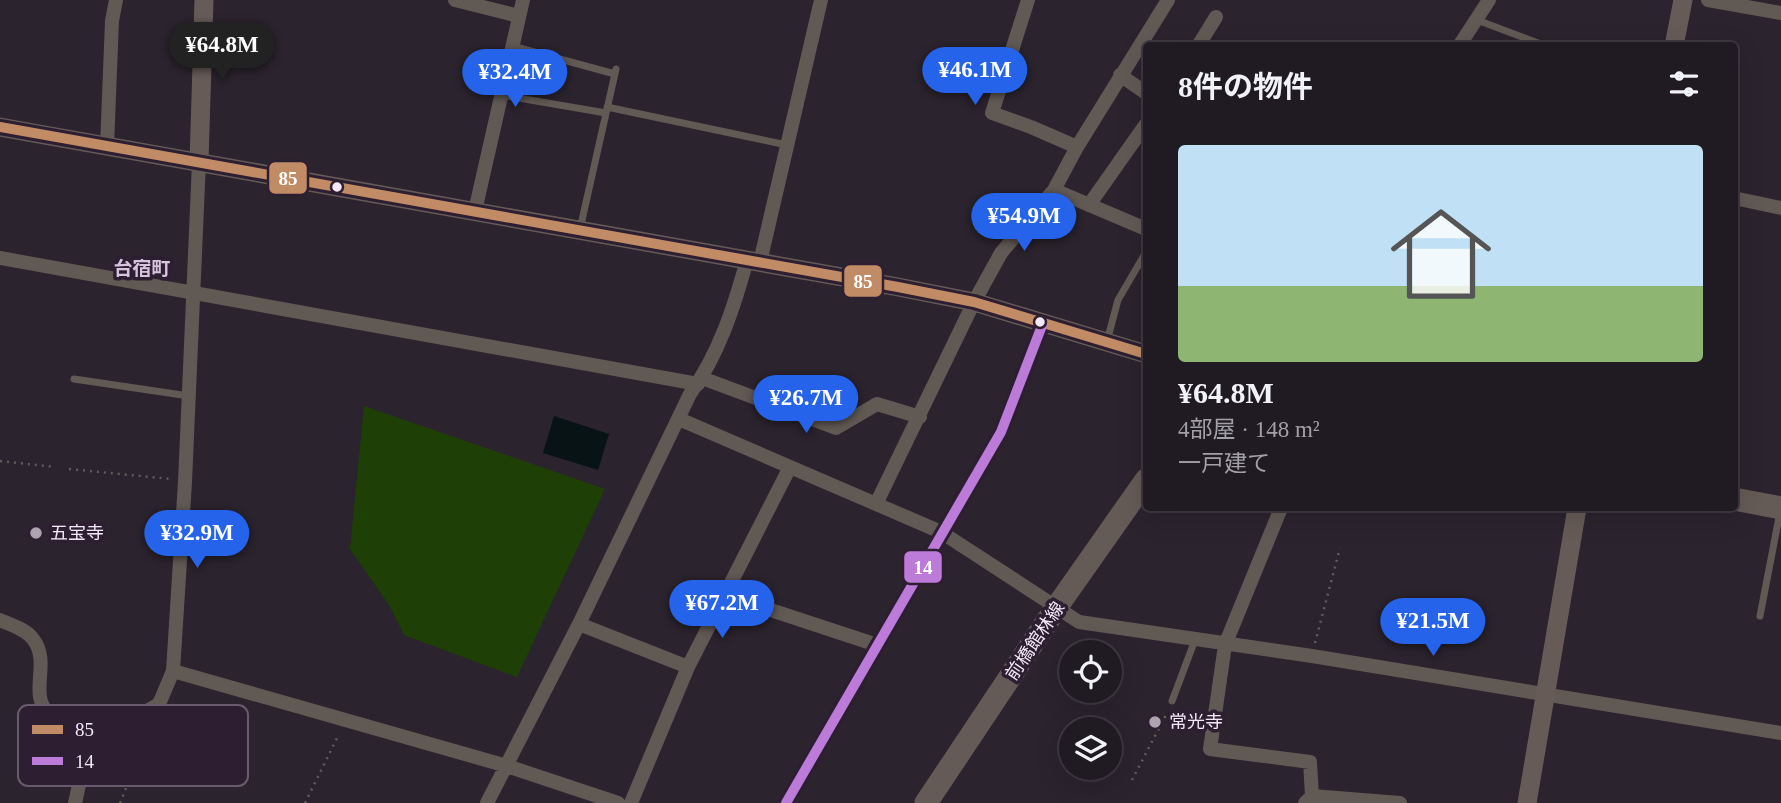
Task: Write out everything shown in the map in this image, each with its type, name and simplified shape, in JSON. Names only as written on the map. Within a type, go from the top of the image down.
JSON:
[{"type":"main road","name":"前橋館林線","points":[[926,803],[1056,608],[1143,484]]},
{"type":"main road","points":[[1738,500],[1781,508]]},
{"type":"street","points":[[107,146],[112,20],[116,0]]},
{"type":"street","points":[[159,704],[173,671],[200,162],[204,0]]},
{"type":"street","points":[[455,0],[519,16]]},
{"type":"street","points":[[475,211],[523,0]]},
{"type":"street","points":[[487,803],[700,381],[754,261],[787,145],[821,0]]},
{"type":"street","points":[[1028,0],[992,113],[1077,147]]},
{"type":"street","points":[[876,504],[974,302],[1001,253],[1054,190],[1120,75],[1168,0]]},
{"type":"street","points":[[1462,42],[1489,0]]},
{"type":"street","points":[[1675,42],[1683,0]]},
{"type":"street","points":[[1709,0],[1781,13]]},
{"type":"street","points":[[1200,42],[1216,17]]},
{"type":"street","points":[[1120,75],[1143,91]]},
{"type":"street","points":[[0,127],[974,302],[1143,353]]},
{"type":"street","points":[[1089,205],[1143,128]]},
{"type":"street","points":[[1054,190],[1143,228]]},
{"type":"street","points":[[1738,199],[1781,208]]},
{"type":"street","points":[[0,258],[700,381],[836,428],[877,404],[920,417]]},
{"type":"street","points":[[786,803],[1001,432],[1043,323]]},
{"type":"street","points":[[679,419],[941,532],[1079,622],[1312,656],[1781,733]]},
{"type":"street","points":[[631,803],[688,667],[790,467]]},
{"type":"street","points":[[1280,511],[1225,645],[1210,749],[1310,762],[1308,799],[1400,803]]},
{"type":"street","points":[[1527,803],[1576,511]]},
{"type":"street","points":[[725,595],[877,645]]},
{"type":"street","points":[[0,620],[33,638],[41,667],[40,699],[43,705]]},
{"type":"street","points":[[579,624],[688,667]]},
{"type":"street","points":[[173,671],[507,766],[618,803]]},
{"type":"lane","points":[[1477,20],[1535,42]]},
{"type":"lane","points":[[512,46],[615,71],[580,230]]},
{"type":"lane","points":[[500,95],[607,110],[787,145]]},
{"type":"lane","points":[[1107,342],[1118,300],[1143,257]]},
{"type":"lane","points":[[74,379],[188,396]]},
{"type":"lane","points":[[1759,616],[1781,508]]},
{"type":"lane","points":[[1172,701],[1195,640]]},
{"type":"path","points":[[0,461],[55,467]]},
{"type":"path","points":[[69,469],[185,481]]},
{"type":"path","points":[[1312,656],[1340,548]]},
{"type":"path","points":[[1132,779],[1167,713]]},
{"type":"path","points":[[304,803],[346,721]]},
{"type":"path","points":[[120,803],[127,786]]},
{"type":"green space","points":[[364,406],[605,489],[517,677],[404,635],[389,605],[350,549]]},
{"type":"shaded area","points":[[554,416],[609,434],[598,470],[543,453]]},
{"type":"transit line","name":"85","points":[[0,127],[974,302],[1143,353]]},
{"type":"transit line","name":"14","points":[[786,803],[1001,432],[1043,323]]},
{"type":"place","name":"五宝寺","points":[[36,533]]},
{"type":"place","name":"常光寺","points":[[1155,722]]},
{"type":"district","name":"台宿町","points":[[142,268]]}]
